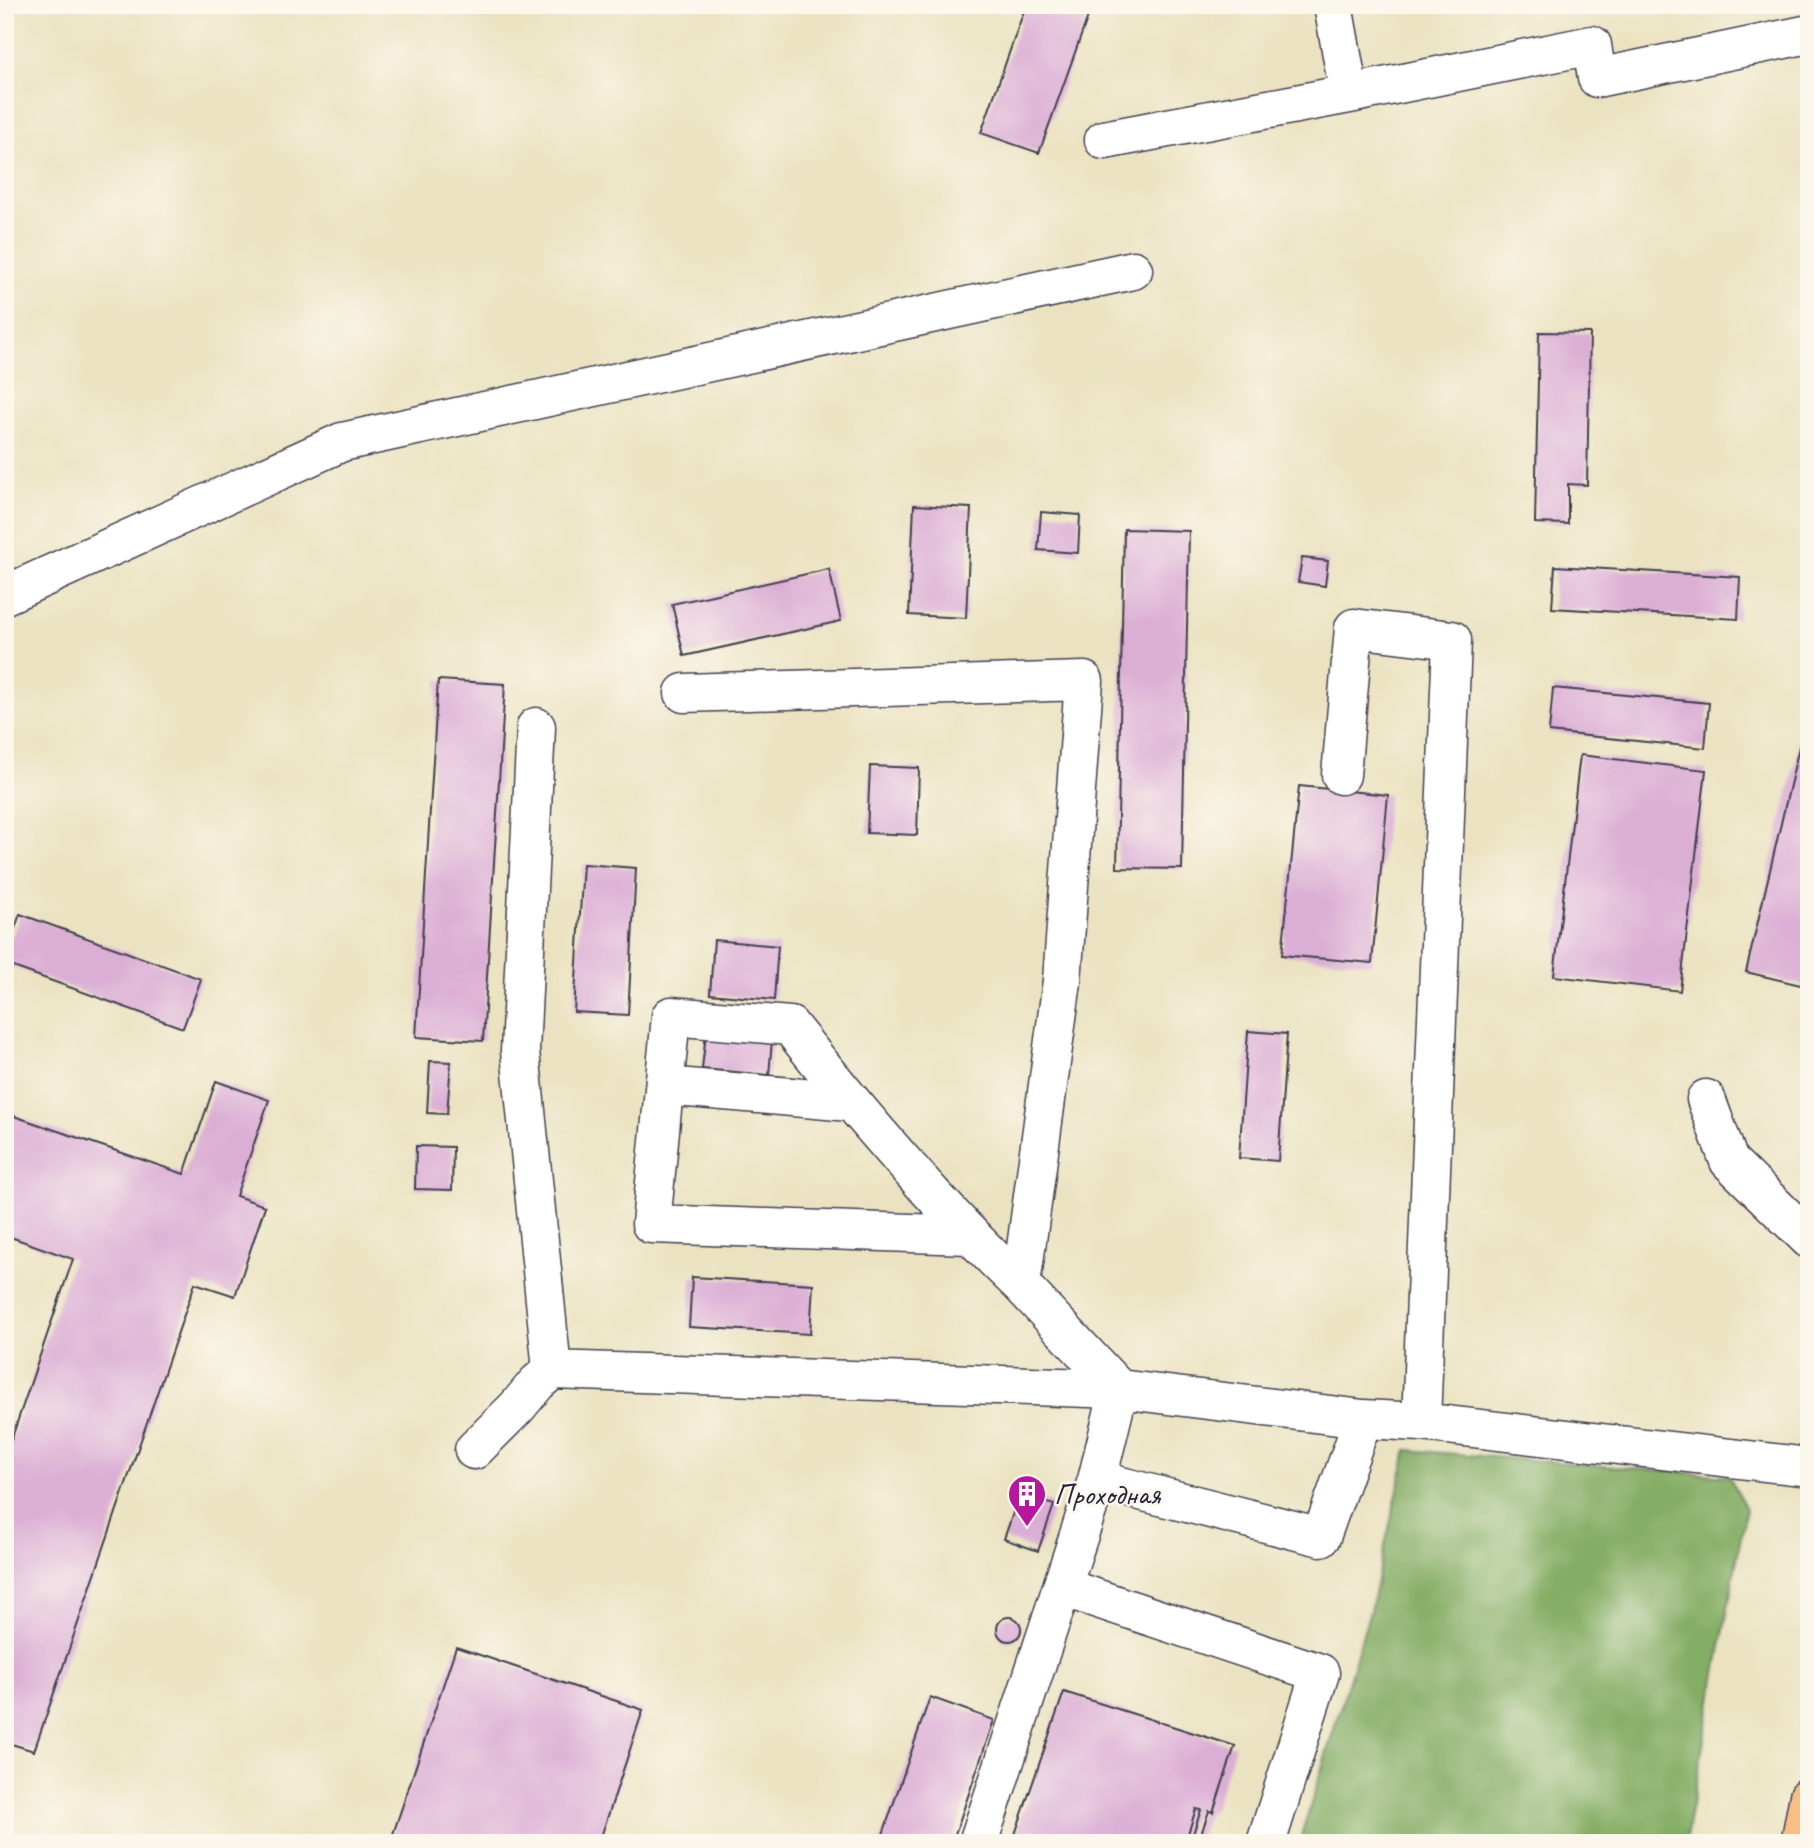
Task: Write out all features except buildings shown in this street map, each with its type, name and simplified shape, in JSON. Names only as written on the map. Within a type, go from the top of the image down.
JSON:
[{"type":"main road","points":[[1800,1843],[1809,1796]]},
{"type":"street","points":[[1333,5],[1349,94]]},
{"type":"street","points":[[1104,140],[1591,45],[1597,78],[1809,34]]},
{"type":"street","points":[[5,596],[342,442],[1133,270]]},
{"type":"street","points":[[1341,775],[1354,628],[1452,640],[1421,1422]]},
{"type":"street","points":[[684,693],[1084,681],[1062,981],[1021,1285]]},
{"type":"street","points":[[536,727],[520,1051],[552,1370]]},
{"type":"street","points":[[969,1235],[651,1224],[671,1016],[790,1027],[850,1102],[969,1235],[1021,1285],[1119,1389]]},
{"type":"street","points":[[665,1086],[850,1102]]},
{"type":"street","points":[[1706,1099],[1729,1161],[1809,1239]]},
{"type":"street","points":[[474,1450],[552,1370],[1119,1389],[1809,1468]]},
{"type":"street","points":[[978,1843],[1097,1480],[1119,1389]]},
{"type":"street","points":[[1097,1480],[1321,1537],[1363,1419]]},
{"type":"street","points":[[1062,1587],[1320,1673],[1266,1843]]},
{"type":"green space","points":[[1407,1450],[1729,1476],[1746,1509],[1685,1843],[1299,1843],[1370,1611]]},
{"type":"place","name":"Проходная","points":[[1027,1528]]}]
